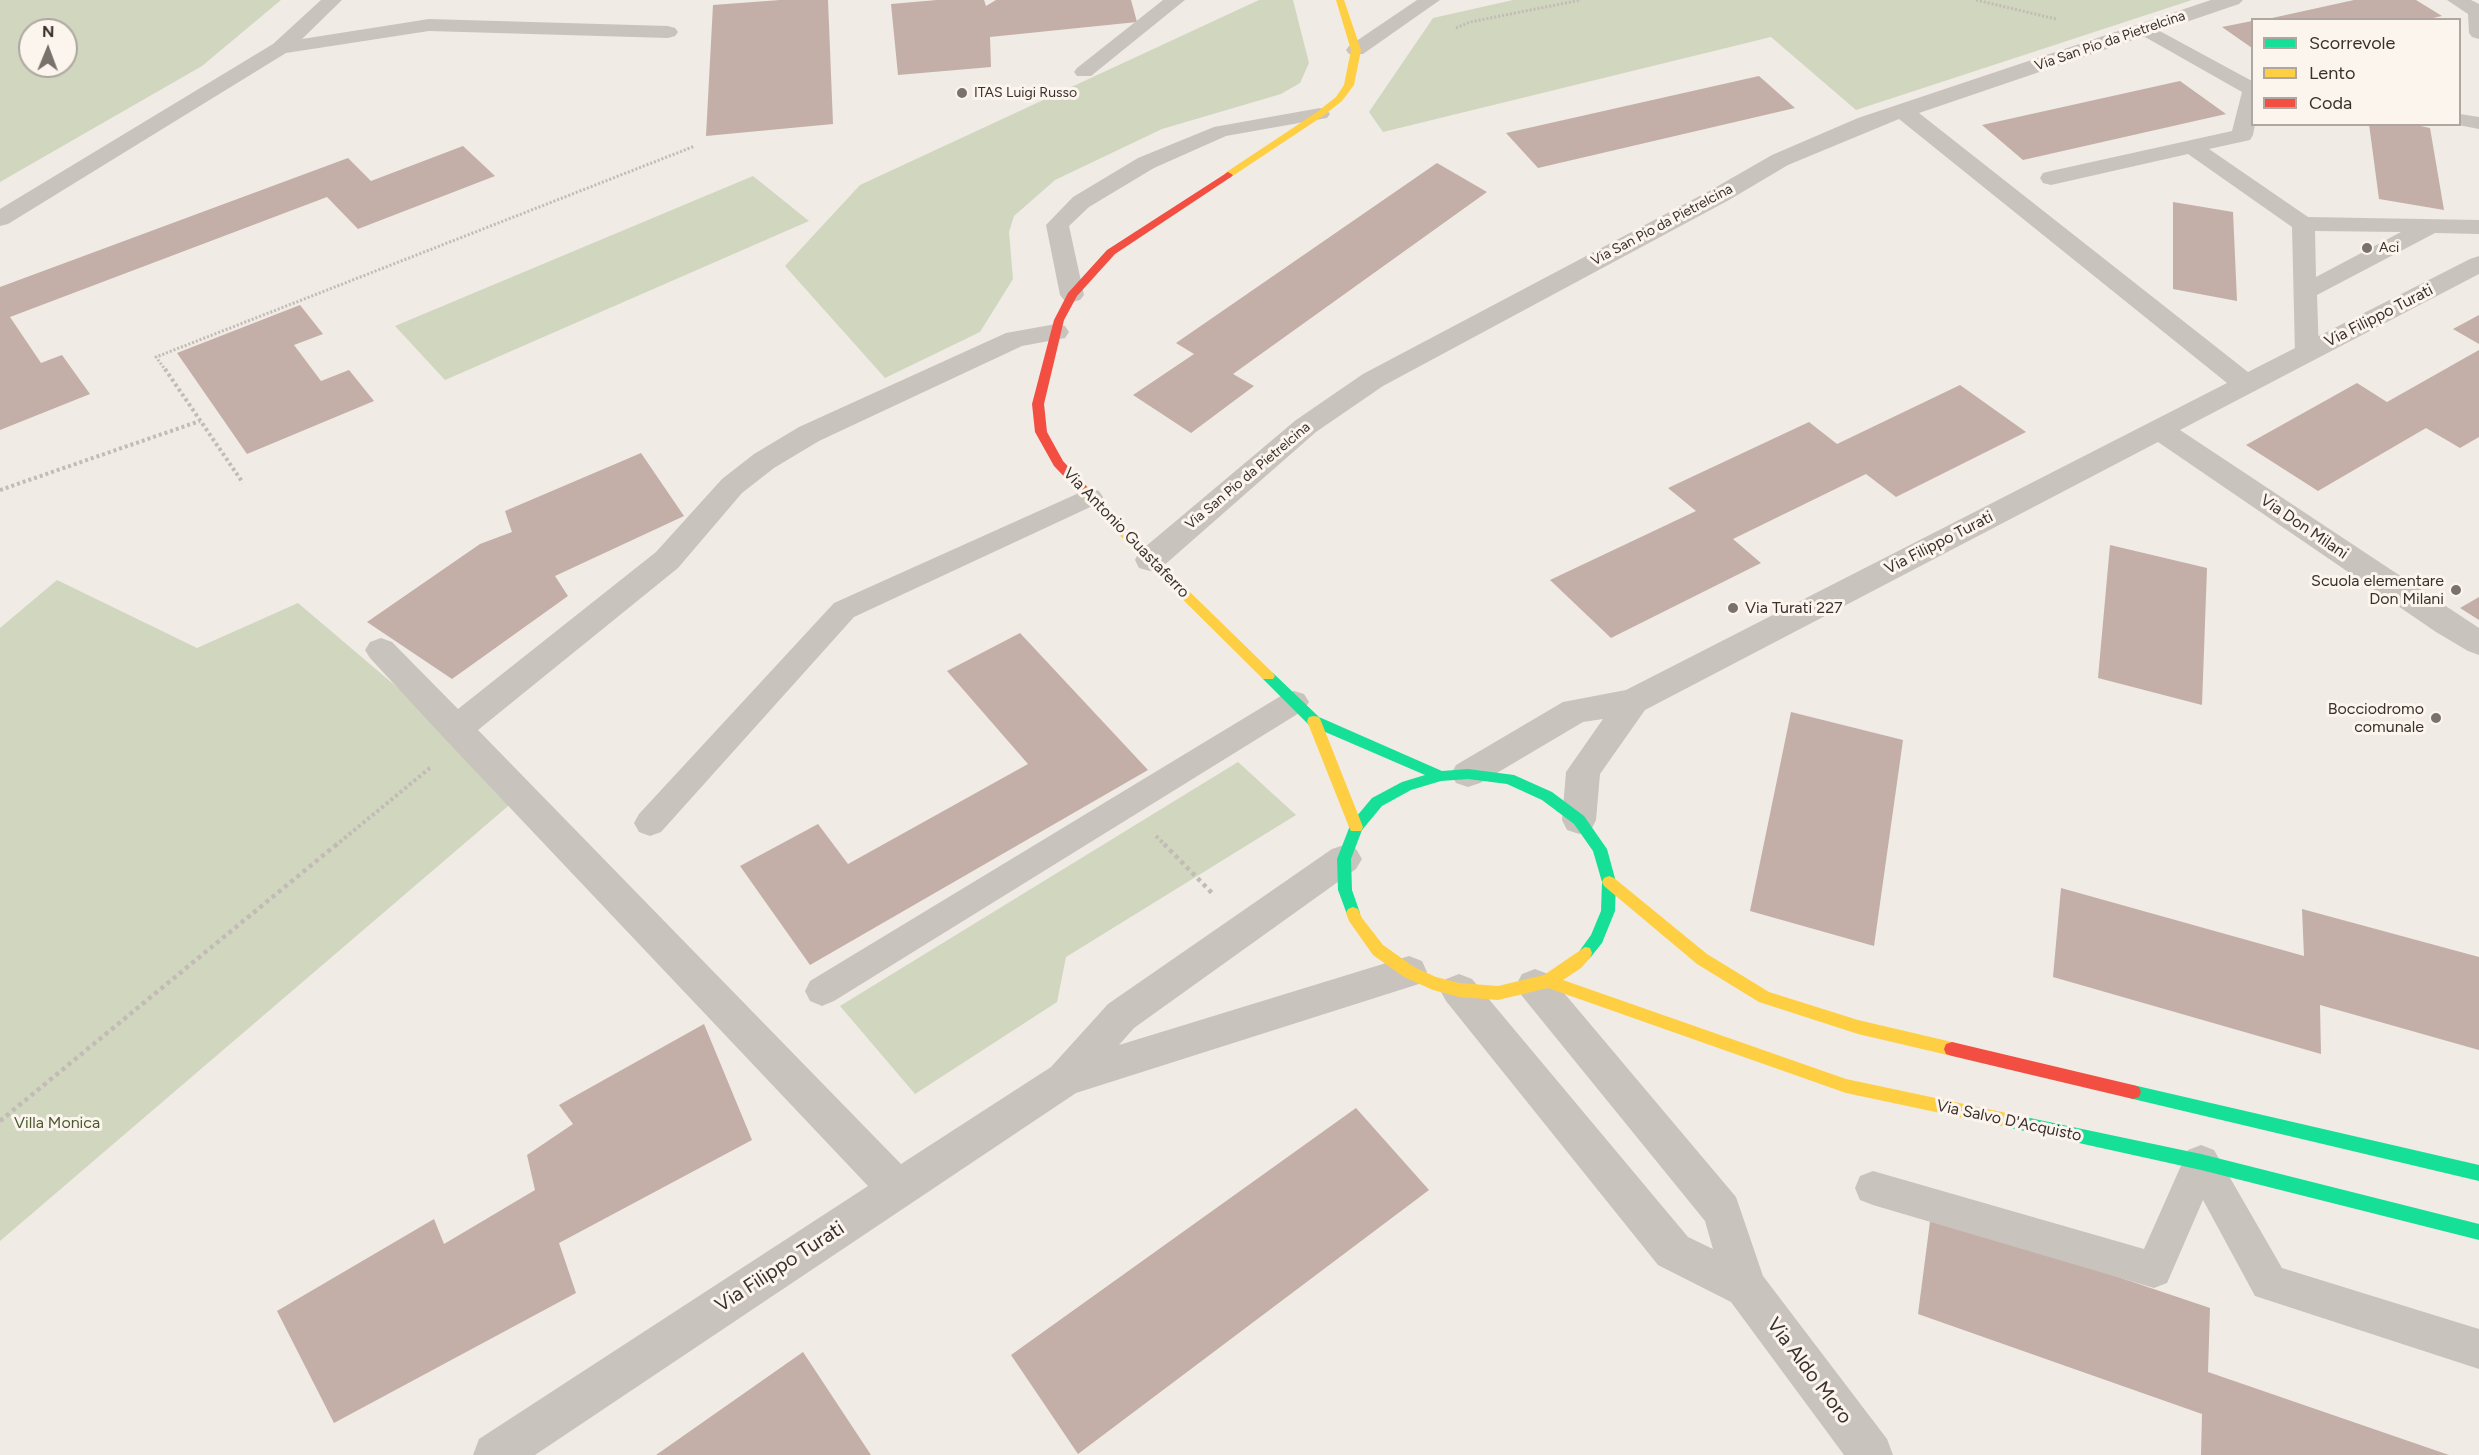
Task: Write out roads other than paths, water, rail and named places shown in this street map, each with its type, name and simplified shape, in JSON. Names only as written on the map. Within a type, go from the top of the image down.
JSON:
[{"type":"street","name":"Via Antonio Guastaferro","points":[[1304,712],[1150,560],[1058,463],[1041,432],[1038,404],[1056,332],[1072,295],[1111,252],[1320,114],[1339,99],[1349,85],[1356,50],[1340,0]]},
{"type":"street","name":"Via San Pio da Pietrelcina","points":[[1150,560],[1306,426],[1373,380],[1720,195],[1780,160],[1838,134],[2232,0]]},
{"type":"street","points":[[1904,112],[2246,384]]},
{"type":"street","name":"Via Filippo Turati","points":[[1633,701],[2479,264]]},
{"type":"street","points":[[456,729],[667,560],[732,486],[764,461],[809,434],[1016,339],[1056,332]]},
{"type":"street","name":"Via Don Milani","points":[[2159,429],[2479,644]]},
{"type":"street","points":[[381,650],[898,1189]]},
{"type":"street","points":[[1065,1079],[1121,1016],[1247,929],[1350,843],[1377,802],[1407,786],[1455,775],[1575,711],[1633,701]]},
{"type":"street","points":[[1579,820],[1583,772],[1633,701]]},
{"type":"street","points":[[1304,712],[1455,775],[1509,779],[1547,796],[1579,820],[1600,849],[1610,882],[1608,911],[1597,939],[1576,963],[1541,983],[1498,993],[1459,990],[1409,972],[1378,950],[1356,921],[1345,890],[1350,843],[1304,712]]},
{"type":"street","points":[[1610,882],[1702,959],[1764,997],[1790,1006],[1858,1027],[2479,1173]]},
{"type":"street","points":[[1065,1079],[1409,972]]},
{"type":"street","points":[[1541,983],[1722,1211],[1746,1287]]},
{"type":"street","name":"Via Salvo D'Acquisto","points":[[1541,983],[1846,1086],[2201,1162],[2479,1232]]},
{"type":"street","points":[[1459,990],[1673,1251],[1746,1287]]},
{"type":"street","name":"Via Filippo Turati","points":[[495,1455],[1065,1079]]},
{"type":"street","name":"Via Aldo Moro","points":[[1746,1287],[1871,1455]]},
{"type":"lane","points":[[218,88],[254,46],[305,0]]},
{"type":"lane","points":[[0,219],[218,88],[280,48],[332,0]]},
{"type":"lane","points":[[1084,72],[1175,0]]},
{"type":"lane","points":[[1356,50],[1430,0]]},
{"type":"lane","points":[[2457,0],[2477,11],[2479,33]]},
{"type":"lane","points":[[280,48],[429,25],[668,32]]},
{"type":"lane","points":[[2134,33],[2251,89]]},
{"type":"lane","points":[[2051,178],[2242,135],[2251,98]]},
{"type":"lane","points":[[1072,295],[1057,225],[1081,202],[1146,163],[1221,131],[1320,114]]},
{"type":"lane","points":[[2461,120],[2479,123]]},
{"type":"lane","points":[[2191,146],[2303,224],[2479,227]]},
{"type":"lane","points":[[2303,224],[2307,353]]},
{"type":"lane","points":[[2305,292],[2430,226]]},
{"type":"lane","points":[[650,823],[844,610],[1090,497]]},
{"type":"lane","points":[[822,991],[1126,805],[1304,712]]},
{"type":"lane","points":[[1874,1188],[2154,1270],[2201,1162]]},
{"type":"lane","points":[[2201,1162],[2269,1283],[2479,1349]]},
{"type":"place","name":"ITAS Luigi Russo","points":[[962,93]]},
{"type":"place","name":"Aci","points":[[2367,248]]},
{"type":"place","name":"Scuola elementare Don Milani","points":[[2456,590]]},
{"type":"place","name":"Via Turati 227","points":[[1733,608]]},
{"type":"place","name":"Bocciodromo comunale","points":[[2436,718]]},
{"type":"park label","name":"Villa Monica","points":[[57,1123]]}]
